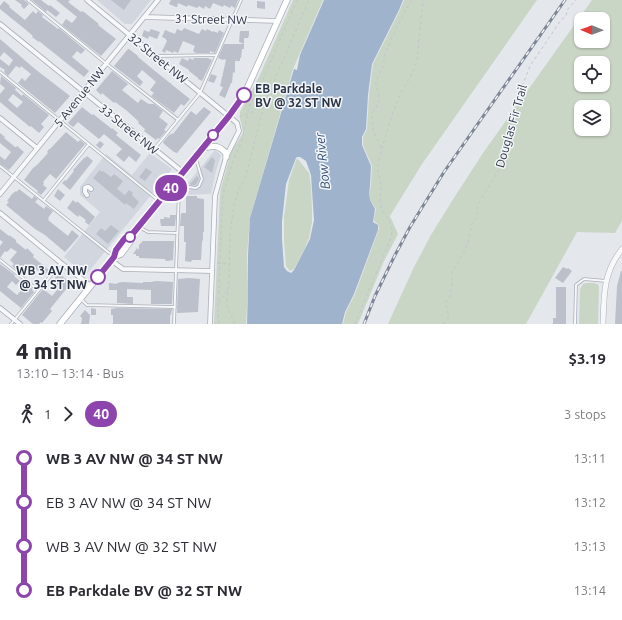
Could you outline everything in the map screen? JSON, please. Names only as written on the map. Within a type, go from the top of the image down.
[{"type":"main road","points":[[60,324],[113,258],[121,254],[130,242],[130,237],[184,173],[195,157],[229,116],[246,91],[287,0]]},
{"type":"main road","points":[[203,148],[215,146],[219,147],[226,153],[226,157]]},
{"type":"street","name":"32 Street NW","points":[[86,0],[229,116]]},
{"type":"street","name":"5 Avenue NW","points":[[0,194],[158,0]]},
{"type":"street","name":"31 Street NW","points":[[144,17],[278,20]]},
{"type":"street","name":"33 Street NW","points":[[0,24],[184,173]]},
{"type":"street","points":[[210,324],[215,196],[226,157],[239,131],[237,123],[229,116]]},
{"type":"street","points":[[0,118],[36,148]]},
{"type":"street","points":[[87,195],[85,188],[89,187],[91,189]]},
{"type":"street","points":[[0,213],[91,286]]},
{"type":"street","points":[[602,324],[606,280],[611,266],[622,249]]},
{"type":"street","points":[[113,258],[123,269],[212,271]]},
{"type":"street","points":[[0,308],[20,324]]},
{"type":"lane","points":[[28,0],[177,119]]},
{"type":"lane","points":[[154,149],[177,119],[200,93],[241,0]]},
{"type":"lane","points":[[155,56],[217,56]]},
{"type":"lane","points":[[0,72],[160,201]]},
{"type":"lane","points":[[44,200],[89,144]]},
{"type":"lane","points":[[160,201],[156,183],[160,178],[196,188],[199,186],[202,179],[195,157]]},
{"type":"lane","points":[[0,166],[44,200],[113,258]]},
{"type":"lane","points":[[174,324],[179,190],[175,183]]},
{"type":"lane","points":[[138,227],[148,232],[177,233]]},
{"type":"lane","points":[[0,260],[38,290]]},
{"type":"lane","points":[[11,324],[61,263]]},
{"type":"lane","points":[[575,324],[576,285],[584,279],[606,280]]},
{"type":"lane","points":[[80,299],[87,305],[175,307]]},
{"type":"path","points":[[220,324],[218,304],[223,194],[233,161],[242,141],[249,107],[297,0]]},
{"type":"path","points":[[234,324],[234,320],[227,307],[230,264],[230,233],[234,205],[238,191],[245,179],[265,102],[309,0]]},
{"type":"path","points":[[382,148],[378,143],[373,130],[372,116],[380,96],[376,81],[382,69],[384,56],[411,0]]},
{"type":"path","points":[[355,324],[392,234],[392,228],[389,220],[383,211],[380,202],[381,185],[378,164],[401,92],[412,74],[417,60],[423,0]]},
{"type":"path","name":"Douglas Fir Trail","points":[[443,324],[449,316],[445,303],[450,296],[452,272],[468,243],[472,224],[477,217],[477,206],[501,166],[516,102],[530,66],[557,26],[566,16],[567,10],[576,0]]},
{"type":"path","points":[[239,117],[256,110],[265,102]]},
{"type":"path","points":[[217,263],[230,264]]},
{"type":"path","points":[[218,304],[228,290]]},
{"type":"shaded area","points":[[97,0],[151,0],[132,24],[125,24]]},
{"type":"shaded area","points":[[215,150],[221,155],[211,194],[178,195]]},
{"type":"shaded area","points":[[150,153],[172,169],[86,275],[64,257],[100,212],[80,195],[80,187],[106,154],[132,175]]},
{"type":"green space","points":[[293,0],[323,0],[293,69],[250,218],[247,255],[248,287],[246,324],[214,324],[221,188],[231,152],[243,133],[240,112],[259,77]]},
{"type":"green space","points":[[404,0],[537,0],[422,164],[390,216],[398,234],[384,261],[358,324],[343,324],[346,312],[355,294],[379,229],[378,224],[374,221],[376,209],[370,200],[369,193],[371,186],[372,166],[363,145],[363,137],[367,129],[373,64]]},
{"type":"green space","points":[[592,0],[622,0],[622,221],[615,233],[577,232],[526,324],[388,324],[414,267],[431,235],[483,153],[574,25],[574,48],[610,48],[610,12],[583,12]]},
{"type":"green space","points":[[297,158],[309,173],[312,222],[309,238],[304,250],[294,269],[290,271],[286,266],[284,217],[289,180]]},
{"type":"green space","points":[[595,283],[599,286],[598,324],[579,324],[580,289],[583,284]]},
{"type":"water","name":"Bow River","points":[[324,0],[403,0],[372,64],[366,129],[362,137],[362,145],[371,166],[369,193],[370,200],[375,209],[373,222],[378,225],[378,230],[354,294],[345,312],[342,324],[247,324],[250,218],[294,69],[297,70],[300,55]],"holes":[[[300,157],[306,161],[311,175],[314,220],[310,239],[291,273],[284,267],[282,221],[286,184],[296,158]]]},
{"type":"building","points":[[15,0],[24,0],[29,4],[24,9],[21,6],[22,5]]},
{"type":"building","points":[[32,0],[41,0],[60,13],[56,17],[47,10],[46,12]]},
{"type":"building","points":[[56,0],[70,0],[68,2],[81,12],[84,12],[116,39],[101,56],[62,25],[66,19],[72,23],[77,17]]},
{"type":"building","points":[[111,0],[131,0],[124,10]]},
{"type":"building","points":[[171,0],[238,0],[235,8],[231,6],[230,8],[224,5],[223,7],[213,3],[210,9],[205,6],[204,9],[199,6],[197,8],[188,5],[187,7],[178,3],[176,7],[169,4]]},
{"type":"building","points":[[4,1],[25,20],[33,11],[36,14],[38,11],[43,15],[42,17],[58,29],[59,28],[85,50],[81,54],[77,51],[72,57],[89,71],[84,77],[32,37],[33,36],[0,9],[0,6]]},
{"type":"building","points":[[257,1],[265,2],[265,9],[257,8]]},
{"type":"building","points":[[184,28],[199,34],[202,29],[206,31],[207,29],[218,33],[219,30],[224,33],[215,53],[210,51],[210,53],[196,53],[193,51],[195,46],[183,41],[178,53],[174,51],[173,53],[166,50],[165,53],[162,51],[167,41],[162,37],[165,30],[175,34],[177,29],[182,31]]},
{"type":"building","points":[[151,29],[160,32],[157,39],[149,36],[148,39],[142,36],[144,30],[149,32]]},
{"type":"building","points":[[240,31],[249,31],[248,38],[244,38],[244,44],[239,42]]},
{"type":"building","points":[[0,39],[70,96],[55,113],[18,83],[22,78],[25,81],[31,74],[21,66],[20,68],[16,66],[8,76],[4,72],[5,70],[0,67],[0,59],[9,66],[13,60],[4,52],[0,57]]},
{"type":"building","points":[[224,44],[244,44],[240,61],[235,61],[235,73],[233,72],[232,83],[225,98],[219,95],[223,87],[220,86],[226,60],[218,58]]},
{"type":"building","points":[[128,49],[190,99],[184,106],[181,104],[174,113],[151,96],[154,93],[150,90],[156,82],[142,70],[137,76],[143,82],[140,86],[114,66]]},
{"type":"building","points":[[182,58],[188,61],[189,58],[193,60],[194,58],[208,58],[212,60],[202,81],[179,64]]},
{"type":"building","points":[[112,71],[128,84],[122,90],[138,103],[141,99],[149,104],[154,104],[163,111],[159,117],[168,124],[164,130],[166,131],[159,139],[158,138],[156,140],[144,131],[145,129],[138,123],[139,122],[126,110],[115,102],[114,103],[102,93],[101,95],[96,90]]},
{"type":"building","points":[[211,74],[217,76],[214,83],[208,81]]},
{"type":"building","points":[[1,76],[16,88],[15,90],[22,96],[23,94],[49,115],[41,124],[44,127],[39,133],[0,102],[0,94],[5,88],[0,84]],"holes":[[[13,94],[23,102],[17,108],[8,100]]]},
{"type":"building","points":[[82,107],[112,128],[118,133],[116,135],[141,155],[136,162],[129,156],[124,162],[116,155],[122,149],[104,134],[99,139],[78,122],[73,127],[68,123]]},
{"type":"building","points":[[204,107],[211,112],[177,153],[164,144],[163,142],[170,134],[173,134],[191,111],[196,115]]},
{"type":"building","points":[[66,132],[78,142],[80,140],[85,144],[56,179],[50,174],[43,182],[43,185],[47,188],[41,195],[24,180],[33,168],[48,153],[47,152],[49,149]]},
{"type":"building","points":[[0,133],[15,147],[17,146],[24,152],[9,170],[0,164],[0,156],[5,160],[11,152],[0,143]]},
{"type":"building","points":[[100,141],[104,144],[100,149],[96,145]]},
{"type":"building","points":[[87,156],[93,161],[70,190],[62,183],[65,180],[66,181],[74,171],[73,170]]},
{"type":"building","points":[[212,157],[215,160],[212,173],[204,167]]},
{"type":"building","points":[[146,168],[152,172],[145,181],[139,177]]},
{"type":"building","points":[[100,170],[111,177],[114,174],[123,181],[117,189],[125,195],[129,190],[133,193],[132,195],[139,202],[134,209],[126,203],[125,205],[93,178]]},
{"type":"building","points":[[197,176],[199,179],[197,183],[195,185],[191,185],[190,184]]},
{"type":"building","points":[[19,189],[32,199],[34,196],[38,199],[35,202],[44,209],[46,206],[53,211],[48,220],[68,236],[72,230],[79,236],[65,252],[6,205],[12,194],[16,191],[17,192]]},
{"type":"building","points":[[58,189],[65,195],[60,201],[54,196]]},
{"type":"building","points":[[186,196],[197,196],[197,198],[204,199],[204,232],[201,260],[192,260],[191,262],[185,261],[186,242],[184,242],[184,226],[180,226],[181,214],[186,213]]},
{"type":"building","points":[[73,200],[76,203],[77,201],[95,217],[89,225],[85,222],[86,220],[79,215],[78,217],[67,208]]},
{"type":"building","points":[[170,215],[176,215],[175,226],[161,226],[160,219],[164,219],[164,217],[170,218]]},
{"type":"building","points":[[111,225],[119,231],[108,244],[96,234],[101,228],[105,231]]},
{"type":"building","points":[[0,229],[16,240],[16,242],[26,250],[27,248],[34,255],[33,257],[49,270],[44,276],[32,265],[28,270],[23,266],[18,271],[12,266],[14,264],[10,260],[17,252],[11,248],[7,252],[5,251],[0,258],[0,246],[3,242],[0,240]]},
{"type":"building","points":[[143,241],[174,241],[173,260],[167,261],[165,259],[139,258],[136,254],[133,254],[137,248],[139,250],[139,245]]},
{"type":"building","points":[[0,264],[15,275],[14,276],[20,281],[16,285],[12,281],[7,287],[17,295],[26,285],[33,289],[32,290],[34,292],[21,308],[0,291]]},
{"type":"building","points":[[563,267],[572,271],[563,283],[555,278]]},
{"type":"building","points":[[621,271],[622,324],[615,324],[617,286]]},
{"type":"building","points":[[57,272],[71,283],[50,309],[52,311],[42,323],[33,324],[22,315],[43,289],[52,296],[58,289],[51,284],[56,278],[54,276]]},
{"type":"building","points":[[178,279],[200,279],[198,312],[177,313]]},
{"type":"building","points":[[156,281],[173,282],[172,304],[151,304],[151,290],[127,289],[127,297],[133,297],[133,304],[117,303],[117,290],[109,290],[109,283],[143,283]]},
{"type":"building","points":[[556,287],[566,287],[566,324],[553,324],[553,318],[556,318]]},
{"type":"building","points":[[91,308],[96,309],[96,315],[91,315]]},
{"type":"building","points":[[111,309],[172,309],[170,324],[113,324]]},
{"type":"building","points":[[85,310],[90,315],[89,324],[81,324],[82,318],[80,316]]},
{"type":"railway","points":[[364,324],[375,296],[394,257],[410,227],[444,172],[565,0]]},
{"type":"bus line","name":"40","points":[[98,277],[114,257],[116,250],[125,238],[130,237],[229,116],[244,95]]},
{"type":"place","name":"EB Parkdale BV @ 32 ST NW","points":[[244,95]]},
{"type":"place","name":"WB 3 AV NW @ 34 ST NW","points":[[98,277]]}]
